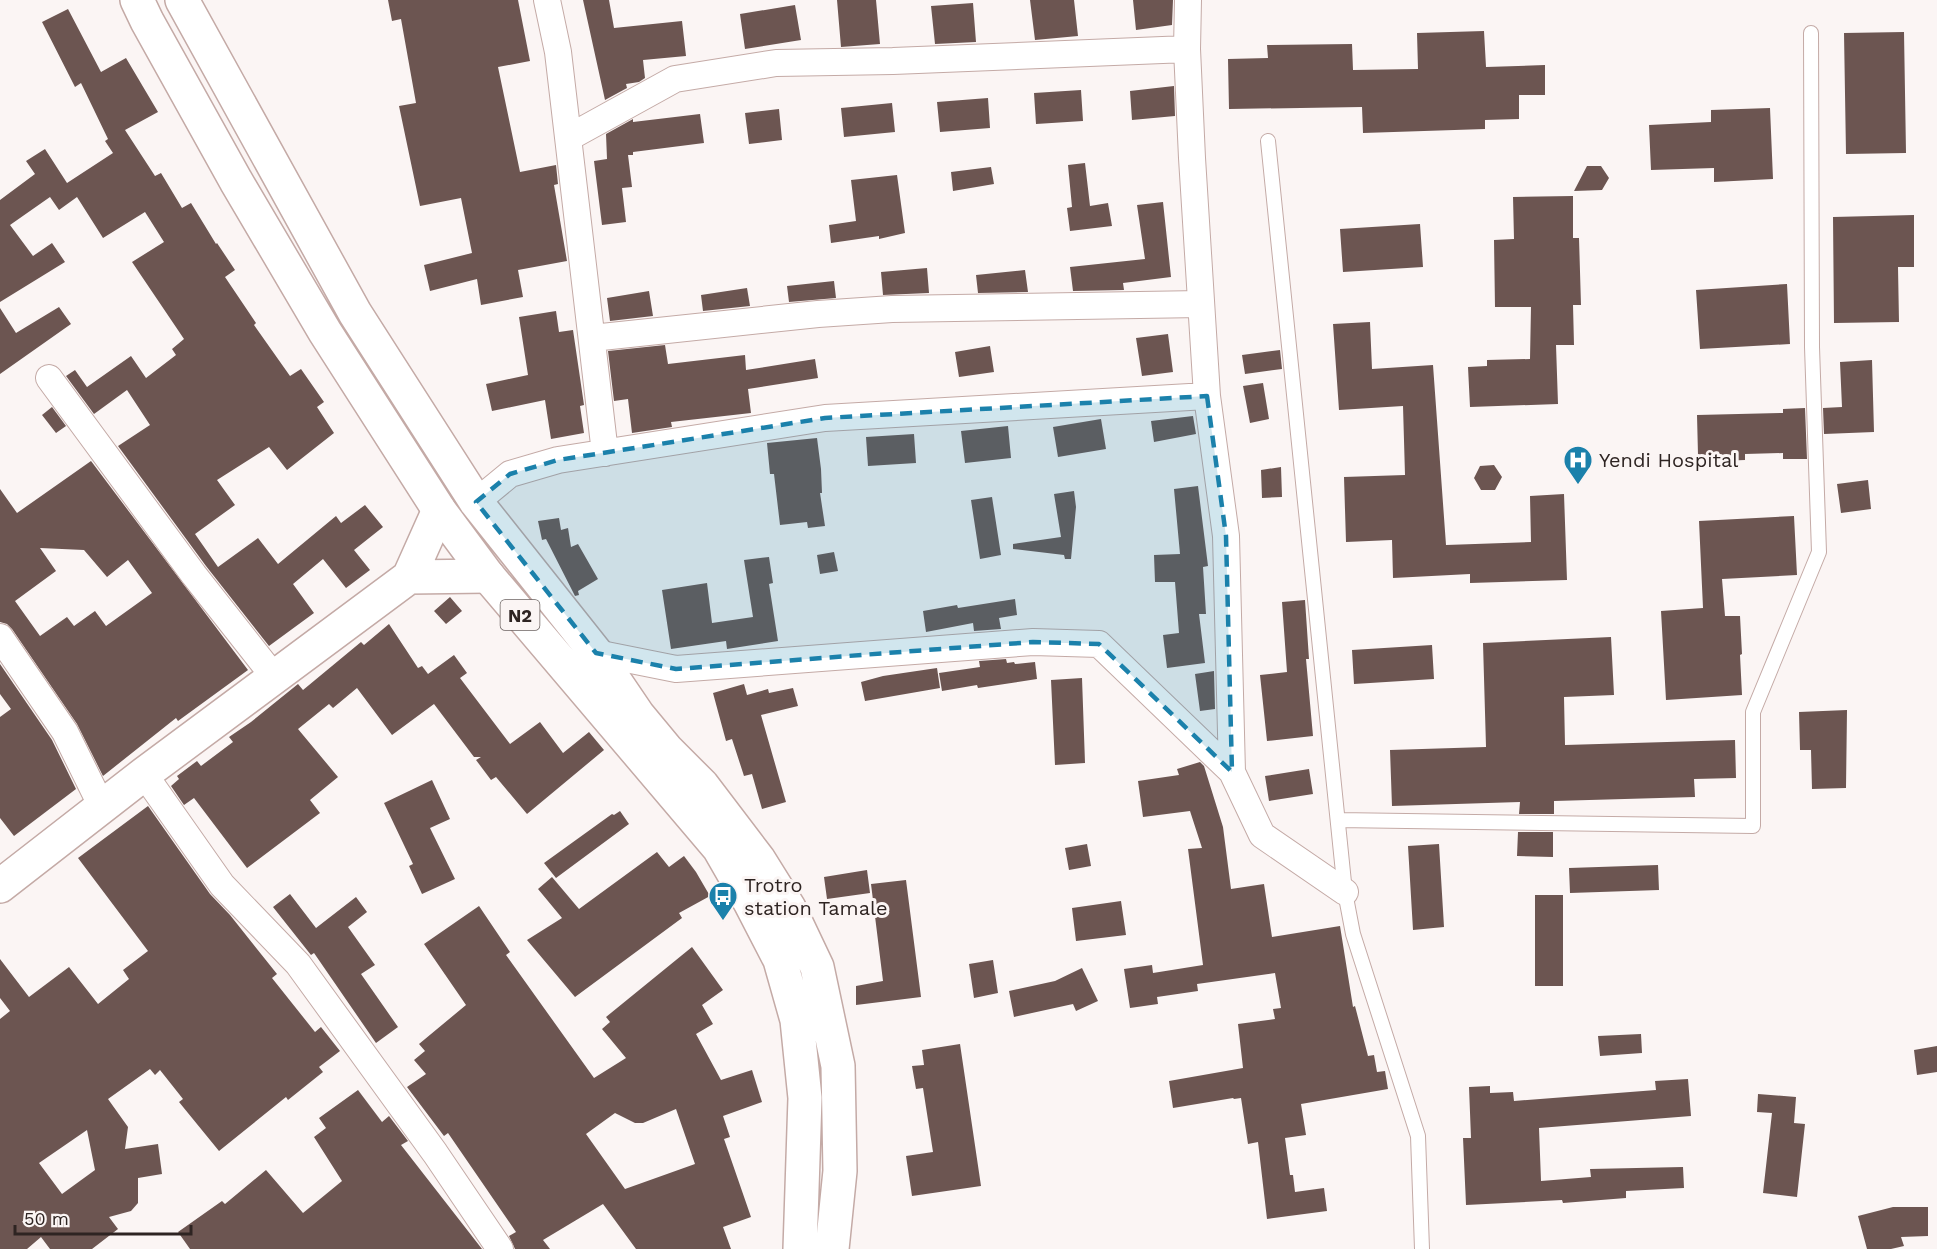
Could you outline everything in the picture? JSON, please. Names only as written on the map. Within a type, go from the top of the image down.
[{"type":"main road","name":"N2","points":[[137,0],[248,201],[325,332],[443,516],[488,576],[719,848],[750,902],[780,960],[797,1020],[805,1098],[800,1249]]},
{"type":"main road","name":"N2","points":[[182,0],[355,314],[476,502],[596,653],[638,715],[667,750],[702,785],[759,860],[789,908],[817,967],[838,1066],[840,1171],[832,1249]]},
{"type":"main road","points":[[0,886],[144,774],[409,577],[443,516],[476,502]]},
{"type":"main road","points":[[409,577],[488,576]]},
{"type":"street","points":[[548,0],[558,52],[605,453]]},
{"type":"street","points":[[1188,0],[1187,49],[1207,396],[1226,536],[1232,772]]},
{"type":"street","points":[[568,138],[675,79],[777,63],[893,61],[1187,49]]},
{"type":"street","points":[[592,338],[818,314],[892,309],[1201,304]]},
{"type":"street","points":[[49,378],[194,575],[275,678]]},
{"type":"street","points":[[476,502],[510,474],[558,460],[825,418],[1207,396]]},
{"type":"street","points":[[0,637],[65,732],[102,807]]},
{"type":"street","points":[[596,653],[676,669],[1033,642],[1099,644],[1232,772],[1262,834],[1346,892]]},
{"type":"street","points":[[144,774],[222,885],[304,973],[428,1143],[500,1249]]},
{"type":"lane","points":[[1338,820],[1753,826],[1754,712],[1819,552],[1812,347],[1811,33]]},
{"type":"lane","points":[[1268,141],[1346,892],[1353,934],[1418,1136],[1422,1249]]},
{"type":"highlighted area","points":[[1207,396],[1226,536],[1232,772],[1099,644],[1033,642],[676,669],[596,653],[476,502],[510,474],[558,460],[825,418]]},
{"type":"building","points":[[388,0],[518,0],[530,61],[498,67],[520,172],[556,165],[558,184],[554,185],[567,261],[518,270],[523,297],[481,305],[477,279],[430,291],[424,265],[472,253],[461,198],[420,206],[399,106],[416,103],[401,19],[392,21]]},
{"type":"building","points":[[583,0],[609,0],[614,28],[682,21],[686,56],[643,60],[645,78],[639,82],[626,84],[627,88],[605,100]]},
{"type":"building","points":[[837,0],[876,0],[880,44],[841,47]]},
{"type":"building","points":[[1030,0],[1074,0],[1078,36],[1035,40]]},
{"type":"building","points":[[1133,0],[1173,0],[1172,25],[1136,30]]},
{"type":"building","points":[[973,3],[976,42],[935,44],[931,6]]},
{"type":"building","points":[[795,5],[801,40],[745,49],[740,14]]},
{"type":"building","points":[[68,9],[101,72],[126,58],[158,112],[125,130],[155,176],[161,173],[182,208],[191,203],[235,270],[225,277],[256,323],[254,325],[290,376],[301,369],[324,402],[317,407],[334,433],[287,470],[269,447],[217,480],[235,505],[195,534],[218,567],[258,538],[278,564],[336,516],[341,523],[365,505],[383,527],[354,550],[370,570],[346,588],[323,559],[293,584],[314,613],[269,646],[206,566],[118,446],[150,425],[127,390],[94,414],[66,376],[75,370],[87,387],[131,356],[146,378],[176,355],[172,349],[184,339],[132,262],[164,242],[145,212],[103,238],[77,197],[59,210],[50,197],[10,225],[33,256],[52,243],[65,262],[0,302],[0,200],[35,174],[26,161],[45,149],[67,183],[113,153],[105,141],[108,139],[81,83],[75,87],[42,22]]},
{"type":"building","points":[[1484,31],[1486,67],[1545,65],[1545,95],[1519,95],[1519,119],[1485,120],[1485,129],[1363,133],[1362,107],[1229,109],[1228,59],[1268,58],[1267,45],[1352,44],[1353,70],[1418,69],[1417,33]]},
{"type":"building","points":[[1904,32],[1906,153],[1846,154],[1844,33]]},
{"type":"building","points":[[1174,86],[1175,116],[1132,120],[1130,91]]},
{"type":"building","points":[[1081,90],[1083,121],[1036,124],[1034,93]]},
{"type":"building","points":[[988,98],[990,128],[940,132],[937,102]]},
{"type":"building","points":[[892,103],[895,132],[844,137],[841,108]]},
{"type":"building","points":[[1770,108],[1773,179],[1714,182],[1714,168],[1651,170],[1649,125],[1711,122],[1711,110]]},
{"type":"building","points":[[779,109],[782,140],[749,144],[745,113]]},
{"type":"building","points":[[700,114],[704,143],[633,152],[633,155],[628,155],[632,187],[622,188],[626,222],[602,225],[594,161],[607,159],[606,134],[633,119],[633,122]]},
{"type":"building","points":[[1085,163],[1090,206],[1108,203],[1112,226],[1070,231],[1067,208],[1072,207],[1068,165]]},
{"type":"building","points":[[1587,166],[1601,166],[1609,178],[1602,190],[1574,191]]},
{"type":"building","points":[[991,167],[994,184],[953,191],[951,172]]},
{"type":"building","points":[[897,175],[905,233],[879,239],[879,236],[831,243],[829,225],[856,221],[851,180]]},
{"type":"building","points":[[1573,196],[1573,238],[1579,238],[1581,305],[1573,305],[1574,345],[1556,345],[1558,404],[1470,407],[1468,367],[1487,366],[1487,360],[1530,359],[1531,307],[1495,307],[1494,240],[1514,239],[1513,197]]},
{"type":"building","points":[[1163,202],[1171,277],[1123,283],[1124,290],[1073,291],[1070,267],[1145,259],[1137,205]]},
{"type":"building","points":[[1914,215],[1914,267],[1898,267],[1899,322],[1834,323],[1833,217]]},
{"type":"building","points":[[1420,224],[1423,267],[1343,272],[1340,229]]},
{"type":"building","points":[[927,268],[929,293],[883,295],[881,272]]},
{"type":"building","points":[[1025,270],[1028,292],[978,293],[976,275]]},
{"type":"building","points":[[834,281],[836,298],[789,302],[787,286]]},
{"type":"building","points":[[1787,284],[1790,344],[1700,349],[1696,290]]},
{"type":"building","points":[[747,288],[750,306],[703,311],[701,295]]},
{"type":"building","points":[[649,291],[653,316],[610,321],[607,298]]},
{"type":"building","points":[[59,307],[71,324],[0,374],[0,308],[16,333]]},
{"type":"building","points":[[556,311],[559,332],[573,330],[584,405],[580,406],[584,433],[551,439],[545,400],[492,411],[486,384],[528,375],[519,317]]},
{"type":"building","points":[[1370,322],[1372,369],[1433,365],[1446,545],[1531,542],[1530,496],[1564,494],[1567,580],[1470,583],[1470,574],[1393,578],[1392,540],[1346,542],[1344,477],[1405,475],[1403,406],[1339,410],[1333,324]]},
{"type":"building","points":[[1168,334],[1173,372],[1142,376],[1136,338]]},
{"type":"building","points":[[665,345],[668,364],[745,355],[746,370],[815,359],[818,378],[748,389],[751,413],[671,422],[672,427],[632,433],[628,399],[614,401],[608,351]]},
{"type":"building","points":[[990,346],[994,372],[959,377],[955,352]]},
{"type":"building","points":[[1280,350],[1282,369],[1245,374],[1242,355]]},
{"type":"building","points":[[1872,360],[1874,432],[1824,434],[1823,408],[1842,407],[1840,362]]},
{"type":"building","points":[[1263,383],[1269,419],[1250,423],[1243,386]]},
{"type":"building","points":[[52,407],[66,426],[56,433],[42,415]]},
{"type":"building","points":[[1805,408],[1807,459],[1783,459],[1783,453],[1745,454],[1745,460],[1719,461],[1719,455],[1698,455],[1697,415],[1783,413],[1783,409]]},
{"type":"building","points":[[1193,416],[1196,434],[1154,442],[1151,421]]},
{"type":"building","points":[[1101,419],[1106,449],[1058,457],[1053,427]]},
{"type":"building","points":[[1008,426],[1011,458],[965,463],[961,431]]},
{"type":"building","points":[[914,434],[916,463],[868,466],[866,437]]},
{"type":"building","points":[[817,438],[821,469],[822,493],[820,493],[825,526],[808,528],[807,522],[780,525],[774,474],[770,474],[767,443]]},
{"type":"building","points":[[91,461],[248,670],[178,721],[176,718],[103,776],[77,724],[12,629],[0,622],[0,489],[17,513]],"holes":[[[40,548],[84,550],[107,577],[128,560],[152,593],[106,626],[95,611],[74,626],[67,617],[40,636],[15,601],[56,571]]]},
{"type":"building","points":[[1494,465],[1502,477],[1495,490],[1481,490],[1474,478],[1480,466]]},
{"type":"building","points":[[1281,467],[1282,497],[1262,498],[1261,470]]},
{"type":"building","points":[[1868,480],[1871,509],[1841,513],[1837,484]]},
{"type":"building","points":[[1198,486],[1208,566],[1203,567],[1206,614],[1199,614],[1205,663],[1167,668],[1163,635],[1179,633],[1175,582],[1155,582],[1154,555],[1180,554],[1174,489]]},
{"type":"building","points":[[1074,491],[1076,507],[1071,559],[1065,559],[1064,555],[1013,549],[1013,544],[1061,537],[1054,494]]},
{"type":"building","points":[[992,497],[1001,555],[980,559],[971,500]]},
{"type":"building","points":[[1794,516],[1797,575],[1722,579],[1725,616],[1740,616],[1742,695],[1666,700],[1661,611],[1703,608],[1699,521]]},
{"type":"building","points":[[559,518],[561,530],[568,528],[571,547],[578,544],[598,579],[578,591],[579,595],[575,596],[546,539],[542,540],[538,521]]},
{"type":"building","points":[[834,552],[838,571],[820,574],[817,555]]},
{"type":"building","points":[[769,557],[773,583],[769,584],[778,641],[727,649],[726,641],[671,649],[662,590],[707,583],[712,623],[753,617],[744,560]]},
{"type":"building","points":[[450,597],[462,611],[446,624],[434,611]]},
{"type":"building","points":[[1015,599],[1017,615],[999,618],[1001,629],[974,631],[973,623],[926,632],[923,611]]},
{"type":"building","points":[[1305,600],[1309,659],[1306,659],[1313,736],[1267,741],[1260,675],[1287,672],[1282,602]]},
{"type":"building","points":[[389,624],[418,668],[422,666],[428,674],[454,655],[467,673],[460,678],[510,744],[540,722],[563,753],[589,732],[604,750],[527,814],[496,777],[491,780],[476,760],[481,757],[474,757],[434,704],[392,735],[357,688],[333,708],[329,704],[298,729],[338,777],[310,800],[320,813],[247,868],[194,798],[184,805],[171,786],[179,779],[177,776],[197,761],[201,766],[233,742],[229,737],[298,684],[303,690],[361,642],[364,645]]},
{"type":"building","points":[[1611,637],[1614,695],[1564,697],[1565,745],[1735,740],[1736,778],[1694,779],[1695,797],[1554,801],[1554,814],[1519,814],[1520,802],[1392,806],[1390,750],[1486,747],[1483,643]]},
{"type":"building","points":[[1432,645],[1434,679],[1354,684],[1352,650]]},
{"type":"building","points":[[1006,659],[1007,663],[1014,662],[1015,664],[1035,662],[1037,679],[942,691],[939,673],[980,667],[979,661]]},
{"type":"building","points":[[0,664],[52,740],[76,789],[14,836],[0,818],[0,717],[11,709],[0,694]]},
{"type":"building","points":[[937,668],[940,688],[865,701],[861,682],[883,676]]},
{"type":"building","points":[[1214,671],[1215,709],[1200,711],[1195,674]]},
{"type":"building","points":[[1082,678],[1085,763],[1055,765],[1051,680]]},
{"type":"building","points":[[744,684],[747,695],[768,689],[769,693],[793,688],[798,706],[761,715],[786,802],[762,809],[752,774],[744,776],[732,739],[726,741],[713,693]]},
{"type":"building","points":[[1847,710],[1846,788],[1812,789],[1811,750],[1800,750],[1799,712]]},
{"type":"building","points":[[1200,762],[1204,766],[1223,827],[1231,889],[1264,884],[1272,937],[1340,926],[1353,1007],[1355,1006],[1368,1056],[1374,1055],[1377,1072],[1385,1071],[1388,1089],[1301,1104],[1306,1135],[1285,1138],[1290,1175],[1293,1175],[1295,1192],[1324,1188],[1327,1211],[1267,1219],[1258,1142],[1248,1144],[1241,1098],[1173,1108],[1169,1081],[1243,1068],[1238,1024],[1275,1019],[1273,1009],[1281,1008],[1275,973],[1197,984],[1198,991],[1157,997],[1158,1004],[1130,1008],[1124,969],[1152,965],[1153,973],[1203,965],[1188,849],[1202,848],[1190,811],[1143,817],[1138,781],[1179,775],[1177,769]]},
{"type":"building","points":[[1309,769],[1313,794],[1269,801],[1265,776]]},
{"type":"building","points":[[432,780],[450,819],[430,828],[455,879],[422,894],[409,866],[413,864],[384,803]]},
{"type":"building","points":[[148,806],[210,894],[230,915],[277,974],[272,978],[315,1032],[321,1027],[340,1051],[319,1067],[323,1072],[288,1100],[286,1097],[219,1151],[179,1102],[183,1099],[160,1070],[155,1075],[150,1069],[108,1099],[128,1127],[125,1149],[158,1144],[162,1174],[138,1178],[138,1203],[131,1211],[109,1217],[118,1229],[92,1249],[50,1249],[41,1237],[27,1249],[0,1249],[0,1019],[10,1011],[0,998],[0,959],[29,997],[69,967],[98,1004],[129,979],[123,970],[148,951],[78,858]],"holes":[[[87,1130],[95,1170],[62,1194],[39,1163]]]},
{"type":"building","points":[[620,811],[629,824],[556,878],[544,863],[612,814]]},
{"type":"building","points":[[1518,832],[1553,832],[1553,857],[1517,856]]},
{"type":"building","points":[[1087,844],[1091,866],[1069,870],[1065,848]]},
{"type":"building","points":[[1439,844],[1444,927],[1413,930],[1408,846]]},
{"type":"building","points":[[657,852],[669,867],[684,856],[710,896],[679,913],[682,918],[575,997],[527,940],[562,918],[538,889],[552,877],[579,909]]},
{"type":"building","points":[[1658,865],[1659,890],[1570,893],[1569,868]]},
{"type":"building","points":[[867,870],[870,893],[827,899],[824,877]]},
{"type":"building","points":[[906,880],[921,997],[856,1005],[856,986],[883,981],[871,884]]},
{"type":"building","points":[[290,894],[316,928],[356,897],[367,912],[348,927],[375,965],[361,974],[398,1027],[376,1043],[314,953],[311,955],[273,907]]},
{"type":"building","points":[[1535,895],[1563,895],[1563,986],[1535,986]]},
{"type":"building","points":[[1121,901],[1126,935],[1076,941],[1072,908]]},
{"type":"building","points":[[479,906],[510,952],[506,955],[594,1078],[626,1058],[602,1029],[610,1022],[606,1017],[692,947],[723,990],[702,1005],[713,1024],[696,1034],[721,1080],[752,1070],[762,1102],[723,1116],[730,1137],[724,1139],[751,1217],[723,1227],[731,1249],[636,1249],[603,1204],[543,1240],[550,1249],[515,1249],[509,1236],[516,1232],[448,1133],[444,1136],[407,1087],[426,1074],[414,1060],[425,1051],[419,1044],[466,1005],[424,944]],"holes":[[[676,1109],[695,1164],[625,1189],[586,1134],[615,1113],[635,1123],[643,1123]]]},
{"type":"building","points":[[993,960],[998,993],[974,998],[969,964]]},
{"type":"building","points":[[1082,968],[1098,1001],[1076,1011],[1073,1004],[1014,1017],[1009,991],[1055,981]]},
{"type":"building","points":[[1641,1034],[1642,1053],[1600,1056],[1598,1036]]},
{"type":"building","points":[[960,1044],[981,1186],[912,1196],[906,1156],[933,1152],[923,1088],[916,1089],[912,1066],[924,1065],[922,1050]]},
{"type":"building","points":[[1937,1046],[1937,1072],[1917,1075],[1914,1050]]},
{"type":"building","points":[[1688,1079],[1691,1116],[1539,1128],[1541,1181],[1591,1177],[1590,1169],[1683,1167],[1684,1188],[1626,1191],[1626,1198],[1563,1203],[1562,1200],[1466,1205],[1463,1138],[1471,1138],[1469,1087],[1490,1086],[1490,1093],[1513,1092],[1514,1101],[1656,1090],[1655,1081]]},
{"type":"building","points":[[358,1090],[382,1122],[389,1116],[408,1141],[401,1145],[482,1249],[190,1249],[178,1232],[222,1201],[225,1204],[266,1170],[303,1213],[342,1181],[314,1137],[326,1128],[319,1118]]},
{"type":"building","points":[[1758,1094],[1796,1097],[1794,1123],[1805,1124],[1797,1197],[1763,1193],[1772,1113],[1757,1112]]},
{"type":"building","points":[[1893,1207],[1928,1207],[1928,1236],[1901,1237],[1904,1246],[1891,1249],[1867,1249],[1858,1216]]},
{"type":"place","name":"Yendi Hospital","points":[[1578,486]]},
{"type":"place","name":"Trotro station Tamale","points":[[723,922]]}]
